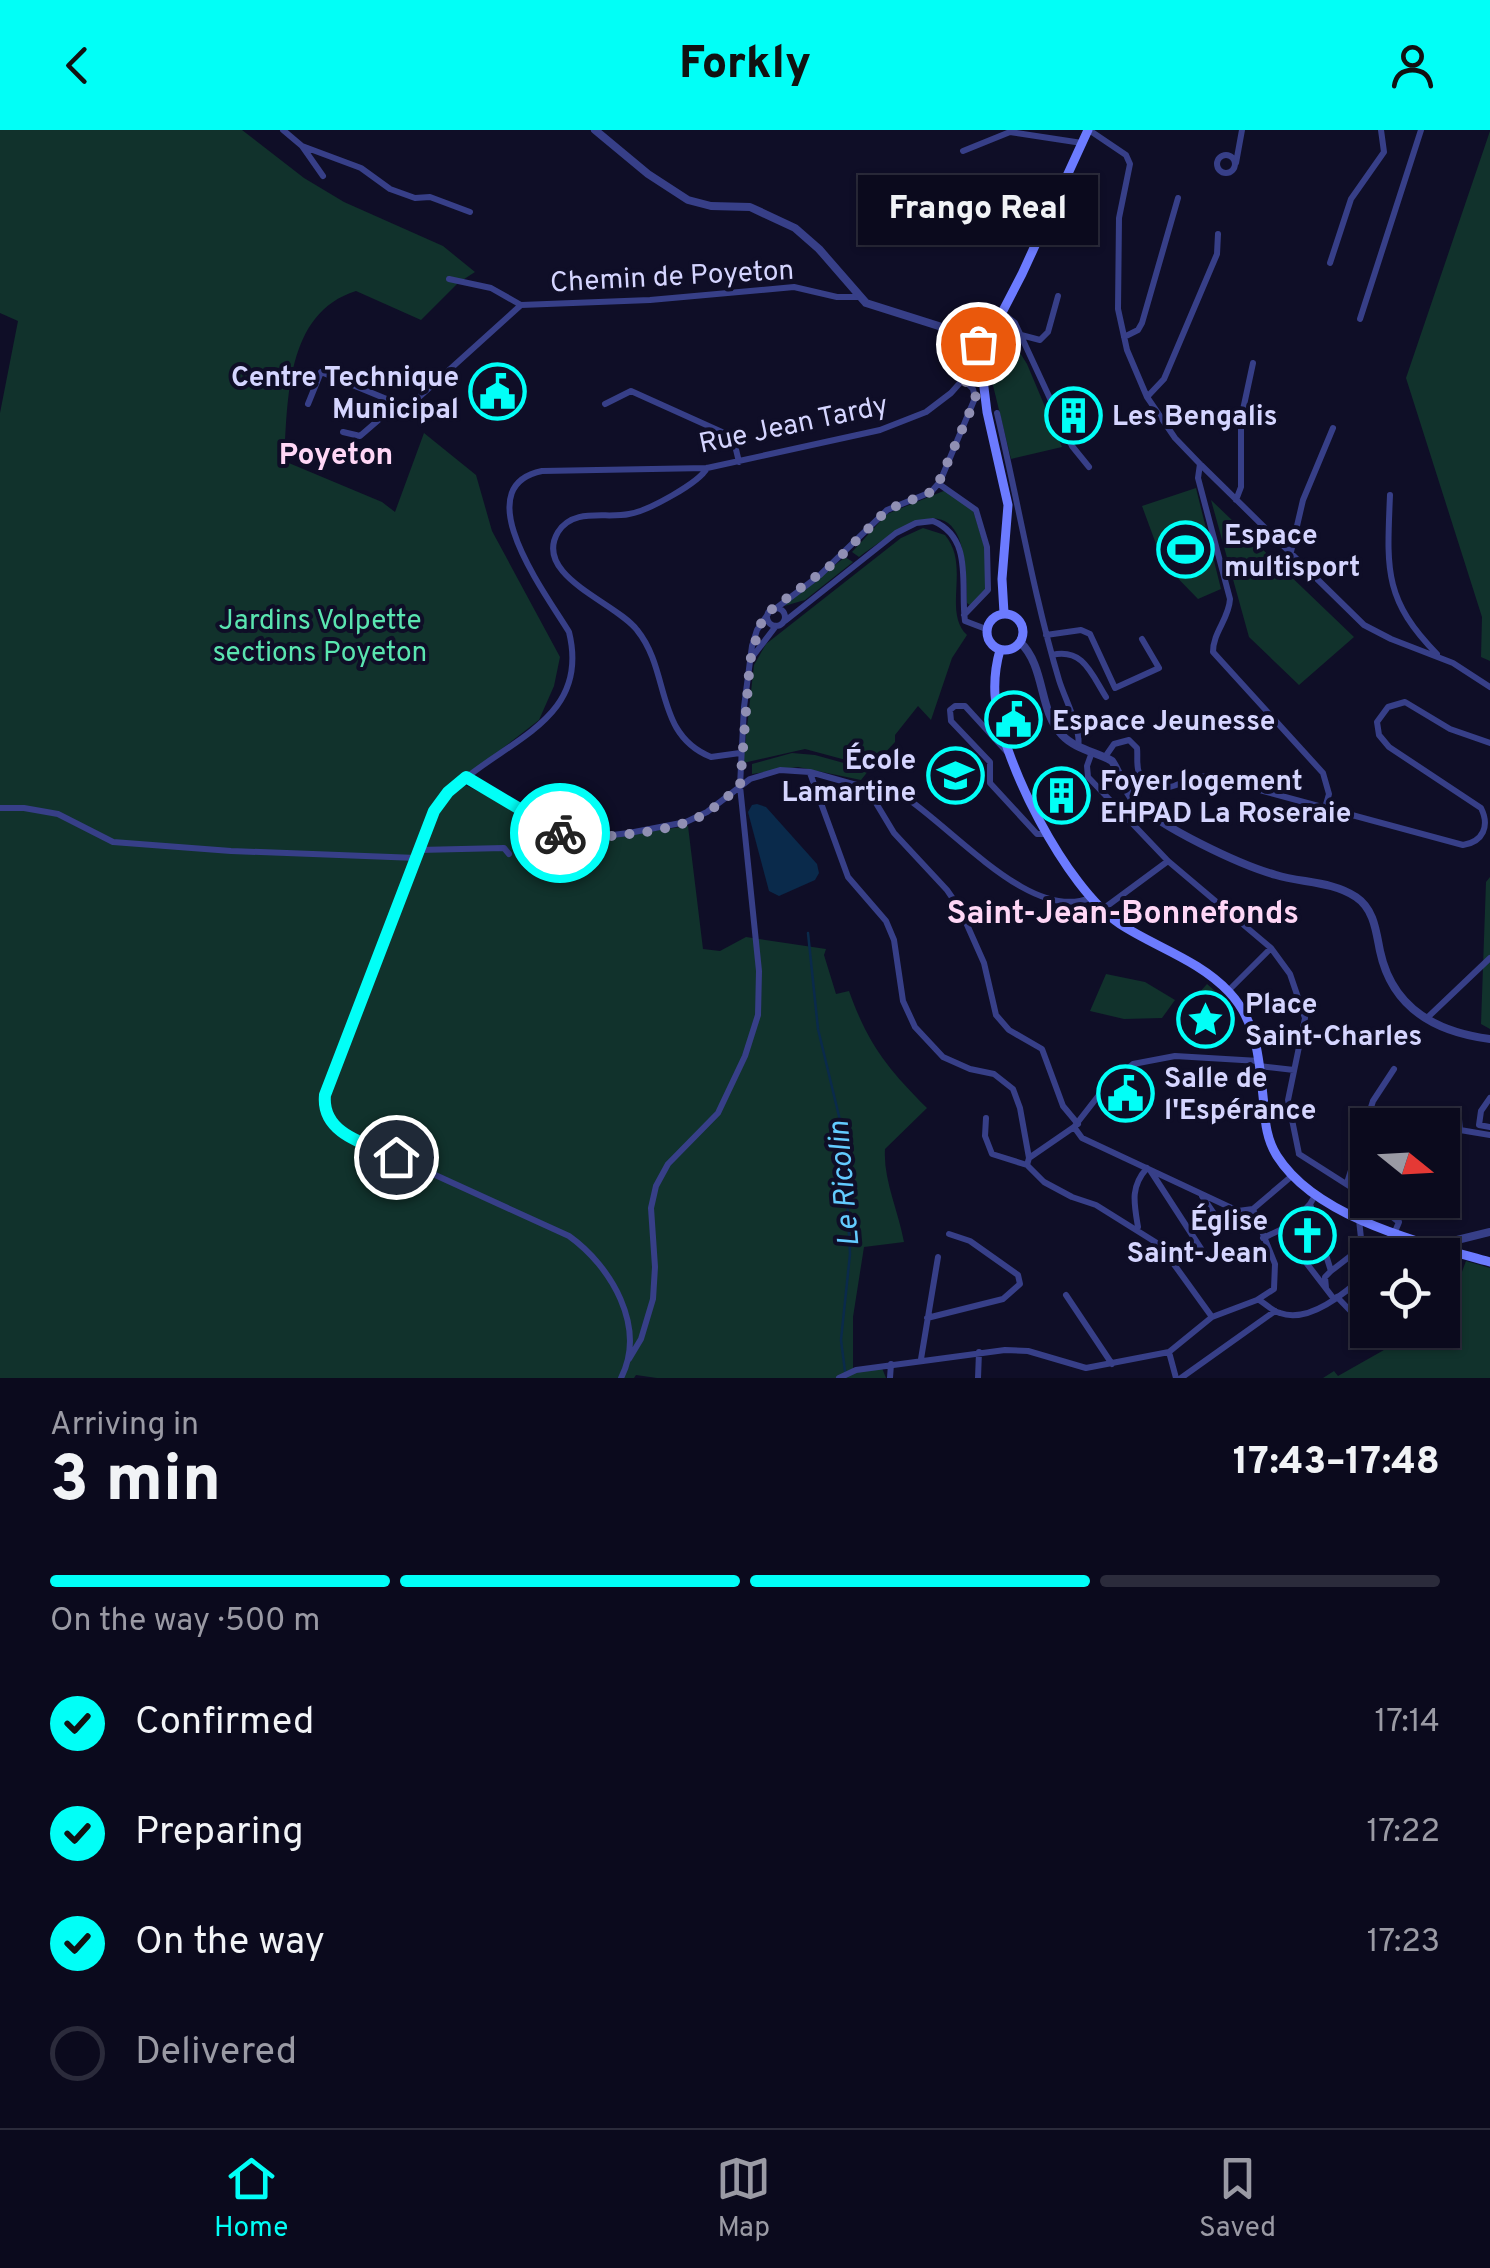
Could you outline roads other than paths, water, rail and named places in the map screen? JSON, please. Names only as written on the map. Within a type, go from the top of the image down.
[{"type":"main road","points":[[1004,613],[1002,579],[1008,505],[980,365],[984,346],[1089,130]]},
{"type":"main road","points":[[1004,613],[1020,620],[1023,632],[1020,642],[1011,649],[1000,650],[988,640],[986,629],[991,620],[1004,613]]},
{"type":"main road","points":[[1000,650],[995,695],[1010,750],[1049,834],[1090,898],[1120,924],[1210,974],[1249,1018],[1259,1063],[1266,1130],[1284,1164],[1316,1194],[1359,1220],[1409,1238]]},
{"type":"main road","points":[[1460,1253],[1490,1262]]},
{"type":"street","points":[[283,130],[302,146],[324,176]]},
{"type":"street","points":[[595,130],[648,174],[688,200],[710,206],[750,207],[795,228],[866,303],[931,323],[984,346]]},
{"type":"street","points":[[1089,130],[1126,155],[1130,164],[1118,243],[1118,309],[1147,397],[1175,438],[1364,625],[1391,640],[1439,657],[1490,687]]},
{"type":"street","points":[[1235,164],[1242,130]]},
{"type":"street","points":[[1330,263],[1350,198],[1384,152],[1381,130]]},
{"type":"street","points":[[1360,320],[1421,130]]},
{"type":"street","points":[[963,151],[1010,132],[1083,143]]},
{"type":"street","points":[[302,146],[360,168],[390,189],[415,198],[430,197],[470,212]]},
{"type":"street","points":[[1124,336],[1138,330],[1142,322],[1178,198]]},
{"type":"street","points":[[1147,397],[1164,379],[1217,254],[1218,234]]},
{"type":"street","points":[[449,279],[491,288],[521,305]]},
{"type":"street","name":"Chemin de Poyeton","points":[[342,432],[364,434],[382,417],[407,408],[521,305],[650,300],[794,286],[836,298],[858,296]]},
{"type":"street","points":[[1020,335],[1040,340],[1048,332],[1058,296]]},
{"type":"street","points":[[1002,312],[1015,323],[1072,446],[1089,466]]},
{"type":"street","points":[[1236,500],[1241,487],[1242,419],[1252,364]]},
{"type":"street","name":"Rue Jean Tardy","points":[[628,1360],[628,1324],[619,1295],[600,1264],[578,1242],[350,1137],[332,1124],[324,1107],[328,1083],[434,811],[448,792],[523,738],[566,695],[574,667],[569,632],[512,532],[511,500],[521,478],[542,470],[706,468],[899,425],[926,412],[980,365]]},
{"type":"street","points":[[308,404],[321,372],[407,408]]},
{"type":"street","points":[[620,1378],[641,1339],[653,1299],[651,1208],[656,1186],[668,1164],[718,1113],[745,1056],[758,1016],[759,970],[740,786],[750,661],[757,630],[887,510],[931,492],[938,484],[976,398],[963,379]]},
{"type":"street","points":[[605,404],[632,391],[733,437],[738,462]]},
{"type":"street","points":[[997,413],[1046,635],[1079,732],[1078,746]]},
{"type":"street","points":[[1290,556],[1303,500],[1333,428]]},
{"type":"street","points":[[1200,464],[1198,478],[1230,598],[1226,618],[1213,642],[1213,652],[1323,774],[1328,784],[1326,808]]},
{"type":"street","points":[[706,468],[697,479],[645,510],[572,520],[558,533],[553,554],[561,572],[627,619],[646,642],[660,671],[668,713],[684,738],[712,757],[740,753]]},
{"type":"street","points":[[938,484],[976,510],[987,548],[988,590],[964,615]]},
{"type":"street","points":[[1390,496],[1388,558],[1396,601],[1411,628],[1439,657]]},
{"type":"street","points":[[750,661],[776,626],[896,533],[933,521],[952,533],[961,552],[964,615],[968,625],[986,629]]},
{"type":"street","points":[[775,611],[802,607]]},
{"type":"street","points":[[775,611],[784,621]]},
{"type":"street","points":[[775,611],[769,622],[776,626]]},
{"type":"street","points":[[1046,635],[1081,630],[1090,634],[1114,688],[1159,668],[1142,640]]},
{"type":"street","points":[[1020,642],[1034,658],[1057,728],[1067,740],[1115,765],[1138,805],[1228,856],[1272,874],[1329,885],[1357,898],[1372,916],[1384,968],[1396,994],[1427,1018],[1460,1033],[1490,1039]]},
{"type":"street","points":[[1052,654],[1065,652],[1082,658],[1106,697]]},
{"type":"street","points":[[1104,757],[1118,741],[1129,740],[1137,748],[1143,780],[1159,789],[1172,788],[1198,775],[1208,776],[1455,844],[1470,844],[1484,832],[1486,818],[1481,808],[1389,747],[1379,735],[1377,722],[1388,706],[1405,702],[1450,729],[1490,743]]},
{"type":"street","points":[[1010,750],[1005,752],[965,706],[950,710],[951,721],[990,762],[990,783],[1037,834],[1049,834]]},
{"type":"street","points":[[1092,752],[1086,766],[1088,777],[1168,862],[1271,948],[1290,974],[1305,1018],[1288,1100],[1299,1154],[1350,1185]]},
{"type":"street","points":[[466,777],[570,840],[629,834],[686,822],[707,812],[750,779],[780,770],[810,772],[867,788],[880,783],[903,793],[964,846],[1036,896],[1066,902],[1090,898]]},
{"type":"street","points":[[810,772],[848,877],[886,921],[894,940],[903,1001],[914,1027],[943,1057],[994,1074],[1012,1089],[1020,1108],[1028,1162],[1044,1182],[1096,1204],[1160,1244],[1212,1317]]},
{"type":"street","points":[[867,788],[894,833],[960,909],[984,962],[996,1015],[1009,1030],[1042,1049],[1064,1106],[1082,1138],[1238,1211],[1253,1209],[1294,1174]]},
{"type":"street","points":[[0,808],[58,814],[114,842],[231,851],[418,854],[501,848],[509,854]]},
{"type":"street","points":[[1102,910],[1168,862]]},
{"type":"street","points":[[1228,992],[1271,948]]},
{"type":"street","points":[[1427,1018],[1490,958]]},
{"type":"street","points":[[986,1118],[984,1136],[992,1154],[1028,1162],[1076,1126],[1106,1086],[1133,1064],[1175,1056],[1294,1070]]},
{"type":"street","points":[[1347,1183],[1373,1101],[1394,1069]]},
{"type":"street","points":[[1490,1098],[1480,1112],[1479,1126],[1490,1127]]},
{"type":"street","points":[[1460,1130],[1490,1135]]},
{"type":"street","points":[[1284,1164],[1299,1154]]},
{"type":"street","points":[[1138,1228],[1133,1193],[1138,1178],[1148,1169]]},
{"type":"street","points":[[1148,1169],[1209,1262]]},
{"type":"street","points":[[1199,1192],[1221,1224]]},
{"type":"street","points":[[1263,1238],[1291,1225],[1316,1194]]},
{"type":"street","points":[[1310,1204],[1332,1271]]},
{"type":"street","points":[[840,1377],[856,1370],[979,1352],[1028,1351],[1086,1368],[1169,1352],[1212,1317],[1258,1300],[1276,1284],[1275,1264],[1253,1209]]},
{"type":"street","points":[[1390,1238],[1399,1222],[1394,1218]]},
{"type":"street","points":[[1326,1288],[1325,1277],[1362,1247],[1359,1220]]},
{"type":"street","points":[[1291,1225],[1300,1256],[1350,1312]]},
{"type":"street","points":[[1460,1239],[1490,1232]]},
{"type":"street","points":[[928,1318],[1003,1299],[1020,1284],[1018,1275],[970,1240],[949,1234]]},
{"type":"street","points":[[921,1360],[938,1257]]},
{"type":"street","points":[[1258,1300],[1275,1311],[1302,1316],[1350,1286]]},
{"type":"street","points":[[1066,1295],[1112,1364]]},
{"type":"street","points":[[1169,1352],[1178,1378],[1275,1311]]},
{"type":"street","points":[[978,1378],[979,1352]]},
{"type":"street","points":[[890,1378],[891,1364]]},
{"type":"water","points":[[757,804],[766,807],[817,864],[819,873],[815,880],[779,896],[769,891],[748,812]]},
{"type":"waterway","name":"Le Ricolin","points":[[808,933],[818,1029],[844,1137],[850,1254],[841,1340],[845,1371]]},
{"type":"place","name":"Frango Real","points":[[978,344]]},
{"type":"place","name":"Centre Technique Municipal","points":[[498,392]]},
{"type":"place","name":"Les Bengalis","points":[[1073,415]]},
{"type":"place","name":"Espace multisport","points":[[1185,550]]},
{"type":"place","name":"Espace Jeunesse","points":[[1013,720]]},
{"type":"place","name":"École Lamartine","points":[[955,775]]},
{"type":"place","name":"Foyer logement EHPAD La Roseraie","points":[[1061,796]]},
{"type":"place","name":"Place Saint-Charles","points":[[1206,1019]]},
{"type":"place","name":"Salle de l'Espérance","points":[[1125,1093]]},
{"type":"place","name":"Église Saint-Jean","points":[[1307,1236]]},
{"type":"district","name":"Poyeton","points":[[336,454]]},
{"type":"district","name":"Saint-Jean-Bonnefonds","points":[[1123,912]]},
{"type":"park label","name":"Jardins Volpette sections Poyeton","points":[[320,635]]}]
